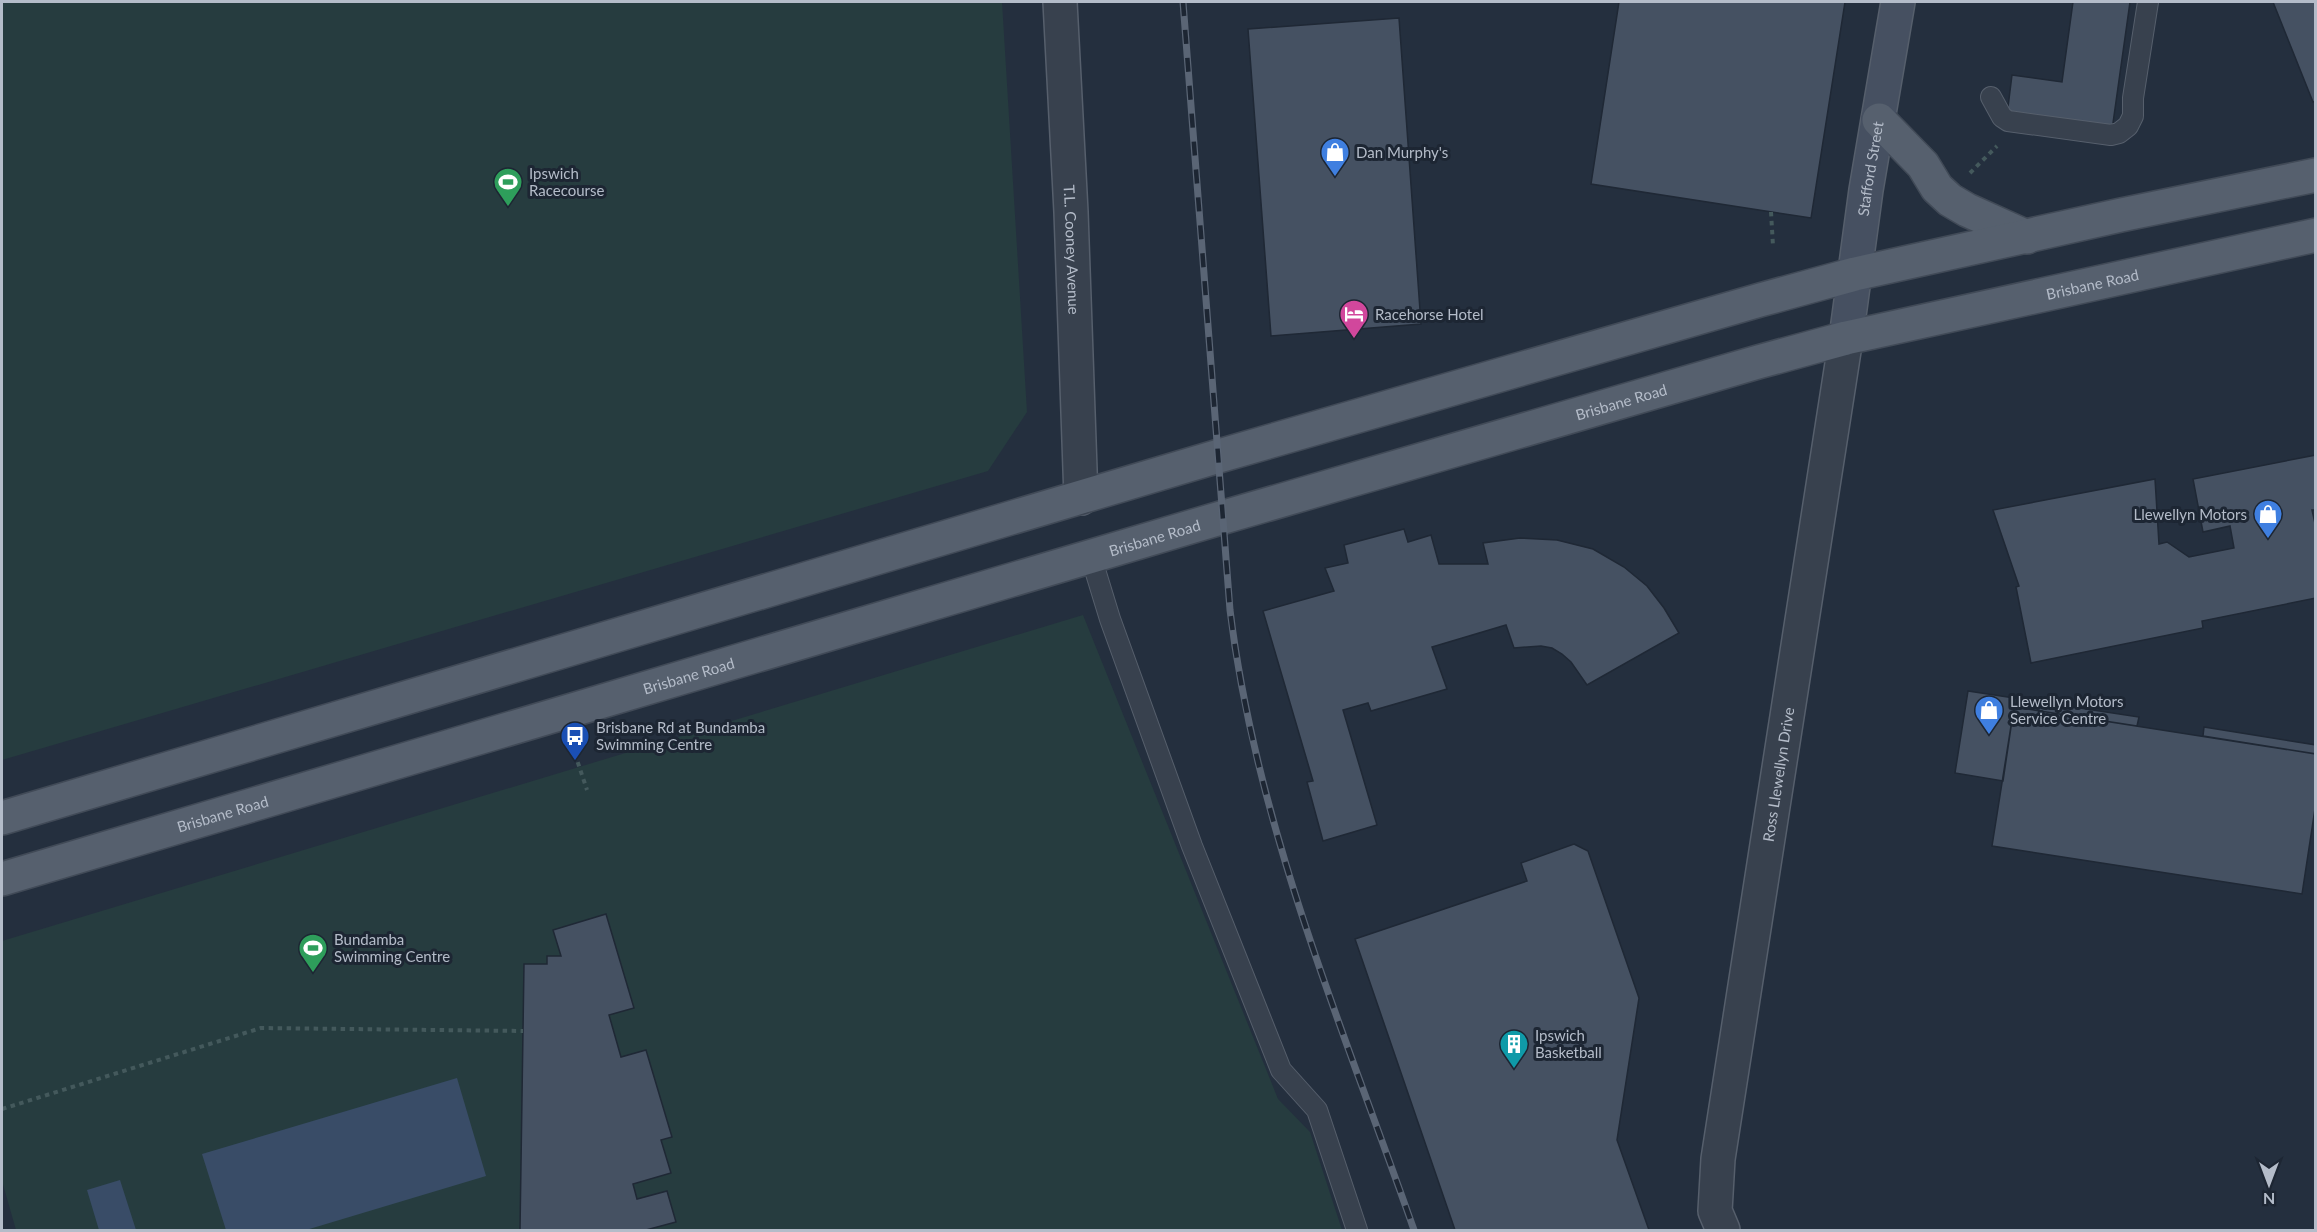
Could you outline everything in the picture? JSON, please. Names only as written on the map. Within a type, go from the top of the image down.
[{"type":"main road","name":"Stafford Street","points":[[1846,338],[1866,190],[1898,2]]},
{"type":"main road","points":[[1879,120],[1923,165],[1937,188],[1950,200],[2027,237]]},
{"type":"main road","points":[[2,818],[1397,404],[1855,274],[2121,215],[2316,175]]},
{"type":"main road","name":"Brisbane Road","points":[[2,879],[1091,556],[1846,338],[2316,235]]},
{"type":"street","name":"T.L. Cooney Avenue","points":[[1060,2],[1071,212],[1081,498]]},
{"type":"street","name":"Ross Llewellyn Drive","points":[[1719,1221],[1718,1159],[1846,338]]},
{"type":"lane","points":[[1991,97],[2002,117],[2008,121],[2111,135],[2119,133],[2128,126],[2133,116],[2133,98],[2148,2]]},
{"type":"lane","points":[[1091,556],[1105,602],[1197,856],[1281,1070],[1317,1110],[1357,1230]]},
{"type":"path","points":[[1771,212],[1773,246]]},
{"type":"path","points":[[562,714],[586,790]]},
{"type":"path","points":[[2,1109],[261,1028],[523,1031]]},
{"type":"green space","name":"Ipswich Racecourse","points":[[2,2],[1002,2],[1027,412],[988,471],[2,760]]},
{"type":"green space","points":[[1083,615],[1278,1099],[1310,1132],[1342,1230],[16,1230],[2,1181],[2,941]]},
{"type":"water","points":[[457,1078],[486,1176],[306,1230],[226,1230],[202,1154]]},
{"type":"water","points":[[120,1180],[136,1230],[99,1230],[87,1190]]},
{"type":"building","points":[[1619,2],[1845,2],[1811,218],[1591,184]]},
{"type":"building","points":[[2073,2],[2130,2],[2112,130],[2007,115],[2012,75],[2062,82]]},
{"type":"building","points":[[2273,2],[2316,2],[2316,101],[2313,102]]},
{"type":"building","name":"Dan Murphy's","points":[[1399,18],[1421,324],[1271,336],[1248,29]]},
{"type":"building","points":[[2316,455],[2316,510],[2312,510],[2316,528],[2316,598],[2202,621],[2203,628],[2031,663],[2016,587],[2019,586],[1993,510],[2155,479],[2159,544],[2167,542],[2189,557],[2234,548],[2230,526],[2203,532],[2193,479]]},
{"type":"building","points":[[1404,529],[1408,542],[1431,535],[1439,564],[1488,564],[1483,543],[1520,538],[1557,540],[1593,549],[1624,567],[1647,586],[1679,633],[1587,685],[1571,662],[1552,648],[1541,646],[1514,648],[1506,625],[1432,647],[1447,689],[1371,711],[1368,703],[1343,710],[1377,825],[1323,841],[1307,782],[1313,781],[1263,611],[1334,591],[1325,568],[1348,563],[1344,545]]},
{"type":"building","points":[[1968,691],[2139,717],[2137,726],[2014,707],[2003,781],[1955,773]]},
{"type":"building","points":[[2014,707],[2316,754],[2316,802],[2302,894],[1992,846]]},
{"type":"building","points":[[2204,727],[2316,745],[2316,754],[2203,736]]},
{"type":"building","name":"Ipswich Basketball","points":[[1574,844],[1588,851],[1639,998],[1617,1140],[1649,1230],[1455,1230],[1355,939],[1527,881],[1521,863]]},
{"type":"building","points":[[606,914],[634,1008],[609,1015],[621,1057],[646,1050],[672,1137],[661,1140],[671,1173],[633,1184],[637,1199],[667,1191],[676,1222],[646,1230],[520,1230],[524,964],[547,964],[547,956],[561,956],[553,930]]},
{"type":"railway","points":[[1183,2],[1230,610],[1242,690],[1260,769],[1305,925],[1414,1230]]},
{"type":"place","name":"Dan Murphy's","points":[[1335,178]]},
{"type":"place","name":"Ipswich Racecourse","points":[[508,208]]},
{"type":"place","name":"Racehorse Hotel","points":[[1354,340]]},
{"type":"place","name":"Llewellyn Motors","points":[[2268,540]]},
{"type":"place","name":"Llewellyn Motors Service Centre","points":[[1989,736]]},
{"type":"place","name":"Brisbane Rd at Bundamba Swimming Centre","points":[[575,762]]},
{"type":"place","name":"Bundamba Swimming Centre","points":[[313,974]]},
{"type":"place","name":"Ipswich Basketball","points":[[1514,1070]]}]
